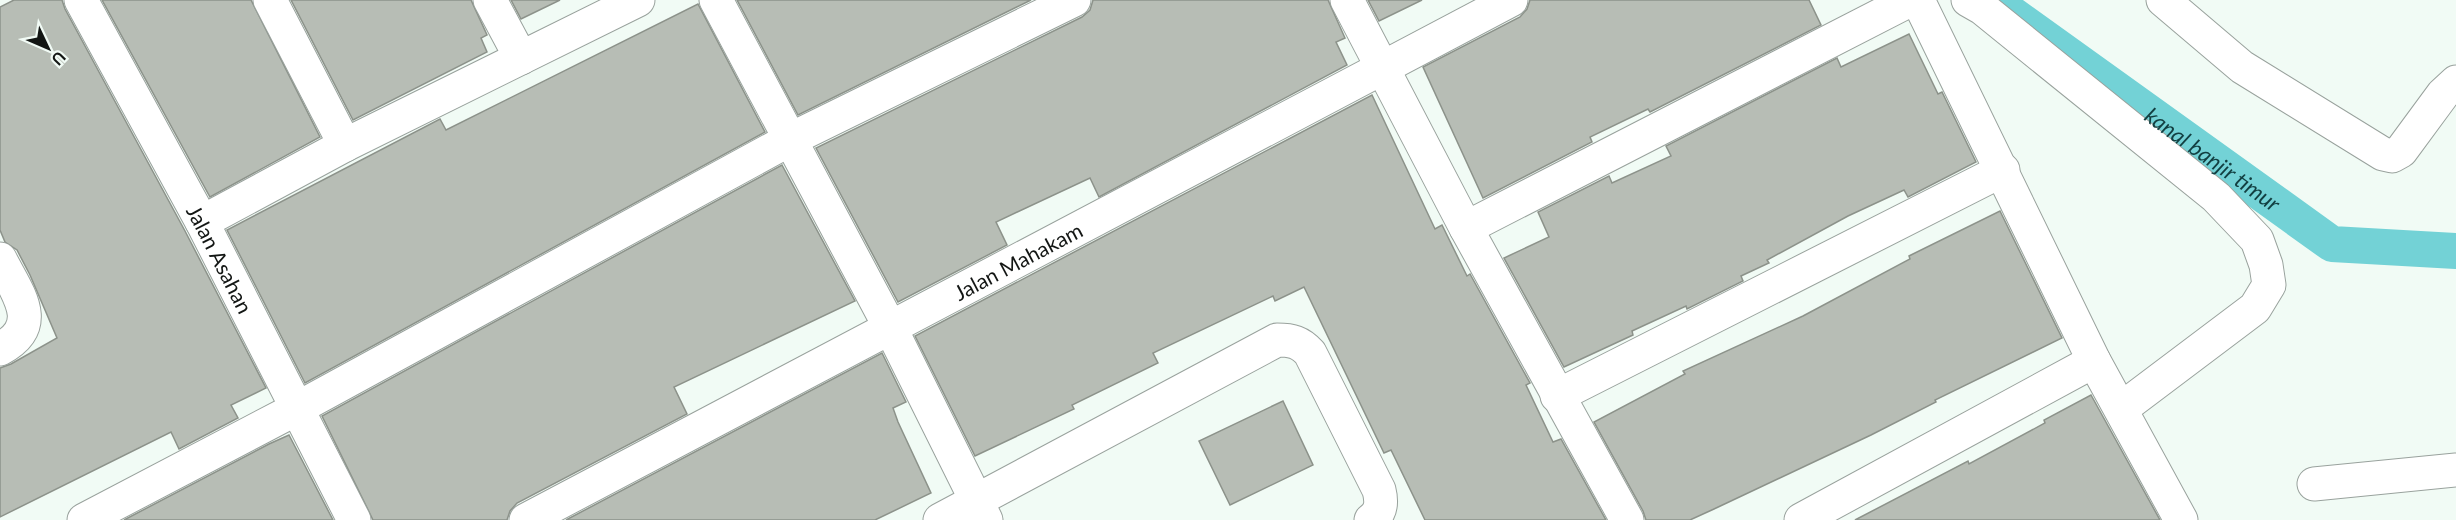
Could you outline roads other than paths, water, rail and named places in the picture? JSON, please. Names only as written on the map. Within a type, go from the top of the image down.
[{"type":"street","name":"Jalan Asahan","points":[[81,0],[202,222],[354,520]]},
{"type":"street","points":[[270,0],[345,145]]},
{"type":"street","points":[[490,0],[521,58]]},
{"type":"street","points":[[202,222],[345,145],[638,0]]},
{"type":"street","points":[[716,0],[891,329],[981,511]]},
{"type":"street","points":[[84,520],[296,410],[789,140],[1074,0]]},
{"type":"street","points":[[1347,0],[1466,228],[1627,520]]},
{"type":"street","name":"Jalan Mahakam","points":[[526,520],[1511,0]]},
{"type":"street","points":[[1466,228],[1910,0]]},
{"type":"street","points":[[1918,0],[2003,170],[2094,361],[2181,520]]},
{"type":"street","points":[[1968,0],[1982,8],[2216,197],[2257,240],[2266,265],[2269,285],[2255,308],[2121,409]]},
{"type":"street","points":[[2166,1],[2242,67],[2383,154],[2392,156],[2401,151],[2443,94],[2456,82]]},
{"type":"street","points":[[1557,396],[2003,170]]},
{"type":"street","points":[[0,259],[24,306],[25,318],[20,336],[0,349]]},
{"type":"street","points":[[940,520],[981,511],[1277,340],[1301,343],[1310,353],[1379,490],[1382,501],[1380,509],[1371,520]]},
{"type":"street","points":[[1801,520],[2094,361]]},
{"type":"street","points":[[2314,484],[2456,470]]},
{"type":"waterway","name":"kanal banjir timur","points":[[2006,10],[2332,244],[2456,251]]}]
